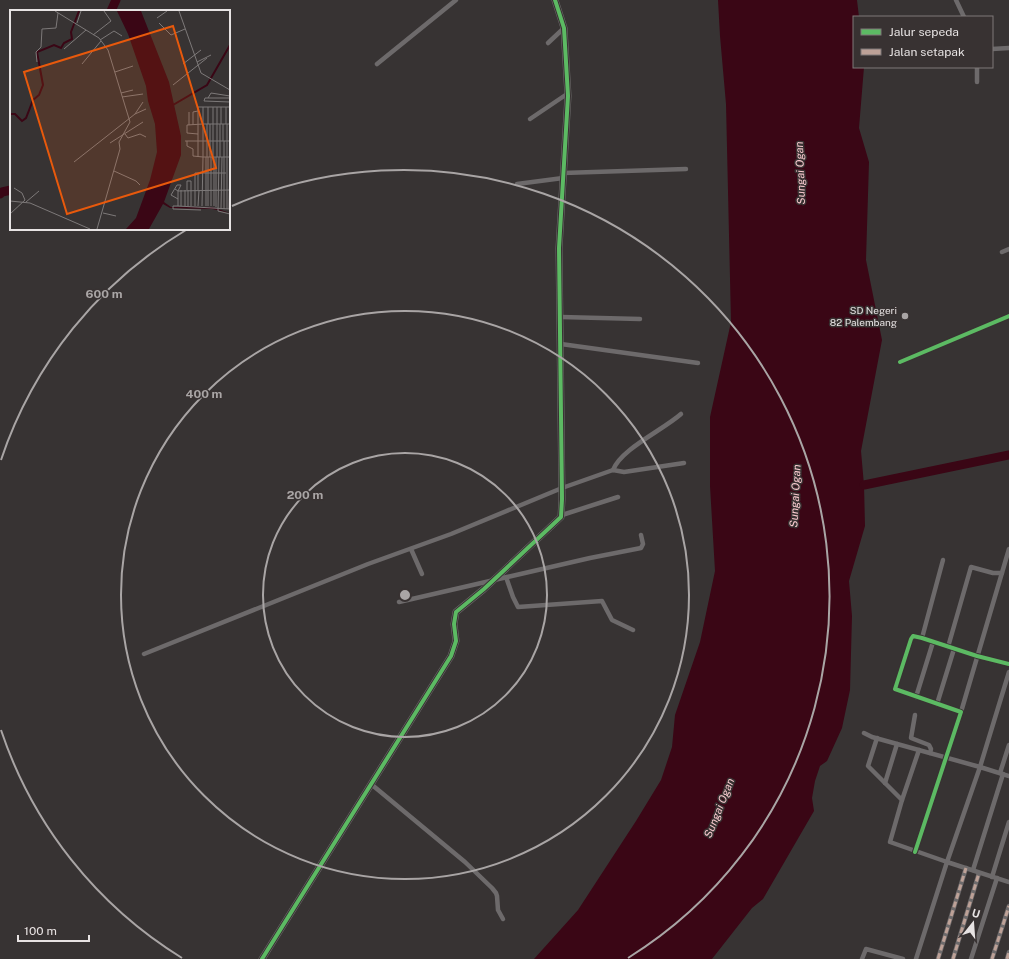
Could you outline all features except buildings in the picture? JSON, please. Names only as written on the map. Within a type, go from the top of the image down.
[{"type":"street","points":[[377,64],[456,0]]},
{"type":"street","points":[[262,959],[453,653],[456,641],[454,624],[456,612],[561,517],[561,317],[559,248],[567,94],[564,28],[555,0]]},
{"type":"street","points":[[956,0],[964,16]]},
{"type":"street","points":[[548,43],[564,28]]},
{"type":"street","points":[[993,49],[1009,48]]},
{"type":"street","points":[[977,82],[978,68]]},
{"type":"street","points":[[530,119],[567,94]]},
{"type":"street","points":[[517,184],[563,175],[686,169]]},
{"type":"street","points":[[1002,252],[1009,249]]},
{"type":"street","points":[[900,362],[1009,316]]},
{"type":"street","points":[[561,317],[640,319]]},
{"type":"street","points":[[561,344],[698,363]]},
{"type":"street","points":[[612,470],[617,461],[635,446],[681,414]]},
{"type":"street","points":[[144,654],[368,564],[412,550],[562,488],[612,470],[624,472],[684,463]]},
{"type":"street","points":[[562,513],[618,497]]},
{"type":"street","points":[[399,602],[590,558],[641,548],[643,544],[641,535]]},
{"type":"street","points":[[915,852],[961,712],[1009,549]]},
{"type":"street","points":[[412,550],[422,574]]},
{"type":"street","points":[[922,638],[943,560]]},
{"type":"street","points":[[948,647],[971,567],[993,573],[1002,573]]},
{"type":"street","points":[[506,577],[517,606],[520,608],[602,601],[608,615],[612,620],[633,630]]},
{"type":"street","points":[[961,712],[896,690],[895,688],[911,639],[914,636],[977,656],[1009,664]]},
{"type":"street","points":[[916,697],[934,642]]},
{"type":"street","points":[[937,704],[954,649]]},
{"type":"street","points":[[916,959],[947,862],[980,767],[1009,672]]},
{"type":"street","points":[[915,715],[911,738],[929,745],[931,749],[930,753]]},
{"type":"street","points":[[864,733],[1009,776]]},
{"type":"street","points":[[877,738],[868,766],[902,800]]},
{"type":"street","points":[[885,784],[898,744]]},
{"type":"street","points":[[972,870],[1009,745]]},
{"type":"street","points":[[919,750],[890,842],[915,852],[1009,882]]},
{"type":"street","points":[[371,784],[465,862],[492,888],[497,896],[498,910],[504,919]]},
{"type":"street","points":[[971,959],[995,878],[1009,822]]},
{"type":"street","points":[[938,959],[966,868]]},
{"type":"street","points":[[953,959],[980,872]]},
{"type":"street","points":[[992,959],[1009,906]]},
{"type":"street","points":[[862,959],[866,949],[903,959]]},
{"type":"street","points":[[1007,959],[1009,952]]},
{"type":"street","points":[[884,959],[885,953]]},
{"type":"water","name":"Sungai Ogan","points":[[718,0],[857,0],[859,16],[853,16],[853,68],[864,68],[859,128],[869,162],[866,260],[882,340],[861,451],[865,526],[849,581],[852,616],[850,690],[842,728],[827,761],[820,766],[815,781],[812,798],[814,811],[763,899],[752,908],[712,959],[534,959],[578,910],[661,780],[672,747],[675,715],[700,642],[715,571],[710,486],[710,417],[731,322],[726,104]]},
{"type":"waterway","points":[[111,10],[116,0]]},
{"type":"waterway","points":[[0,194],[10,190]]},
{"type":"waterway","points":[[864,485],[1009,455]]},
{"type":"marked path","points":[[938,959],[966,868]]},
{"type":"marked path","points":[[953,959],[979,873]]},
{"type":"marked path","points":[[992,959],[1009,906]]},
{"type":"marked path","points":[[1007,959],[1009,952]]},
{"type":"cycle path","points":[[262,959],[451,656],[456,641],[454,624],[456,612],[484,589],[561,517],[559,248],[568,96],[564,28],[555,0]]},
{"type":"cycle path","points":[[900,362],[1009,316]]},
{"type":"cycle path","points":[[915,852],[961,712],[895,689],[911,639],[913,636],[922,638],[977,656],[1009,664]]},
{"type":"place","name":"SD Negeri 82 Palembang","points":[[905,316]]}]
